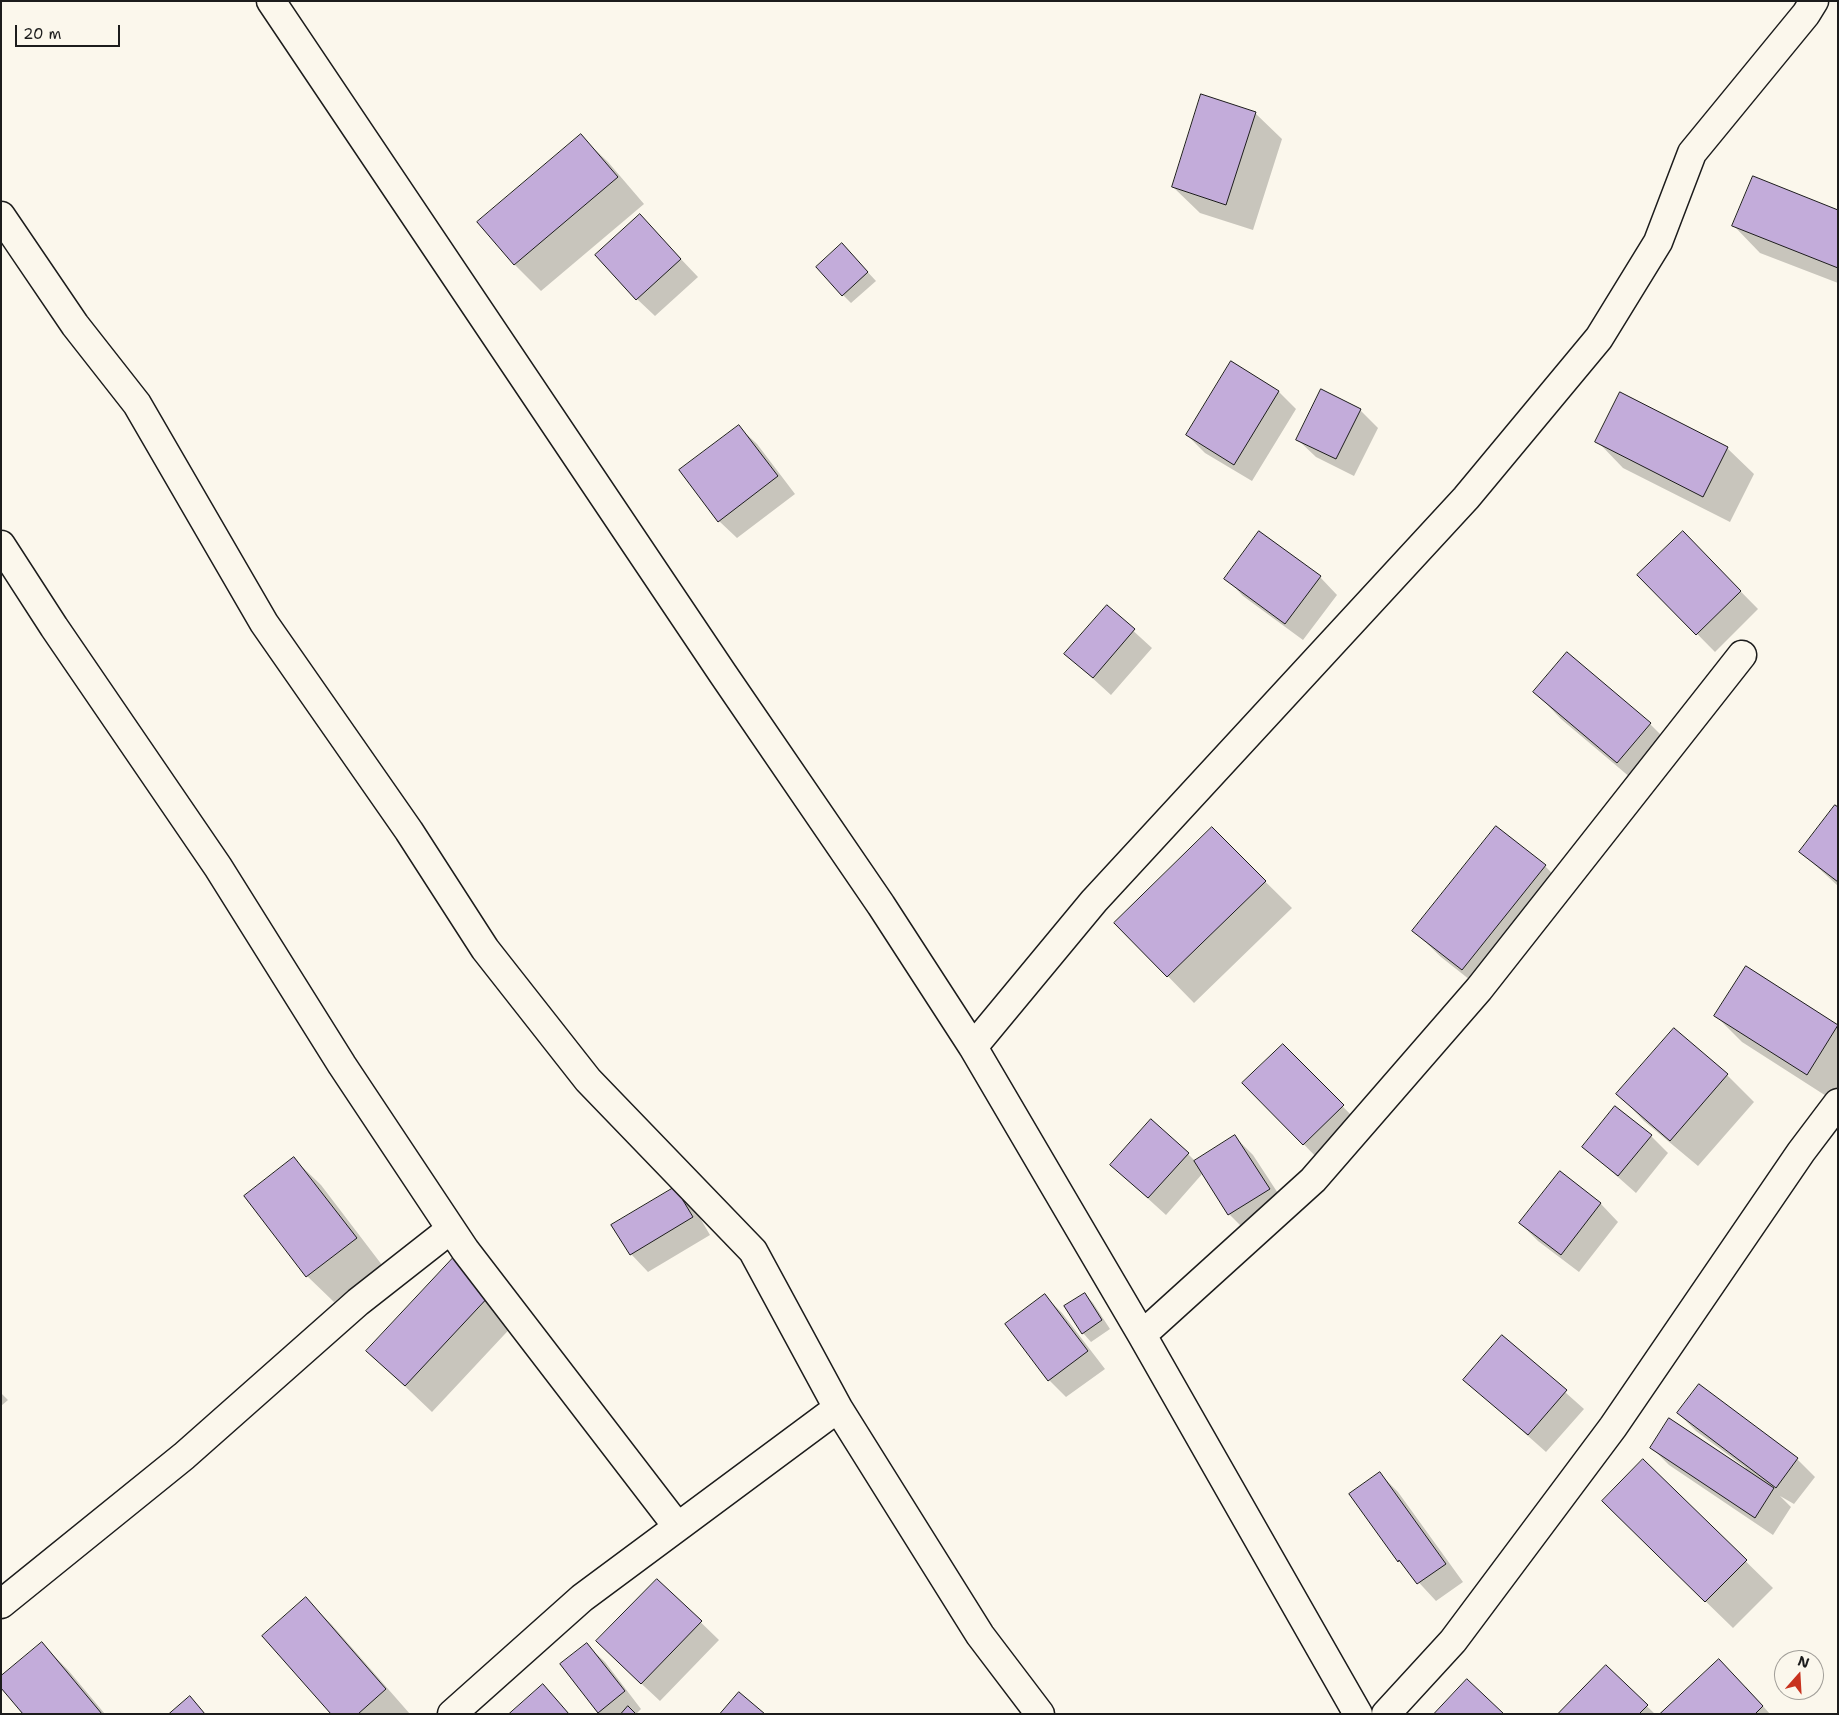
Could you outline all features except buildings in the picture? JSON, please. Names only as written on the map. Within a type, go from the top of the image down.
[{"type":"street","points":[[272,1],[723,674],[881,906],[973,1047],[1142,1335],[1358,1714]]},
{"type":"street","points":[[973,1047],[1094,901],[1466,498],[1599,338],[1658,242],[1692,153],[1806,14],[1814,1]]},
{"type":"street","points":[[1,216],[75,325],[137,404],[264,623],[409,831],[485,949],[588,1080],[753,1251],[838,1408],[980,1634],[1040,1714]]},
{"type":"street","points":[[1,545],[54,627],[218,867],[342,1065],[451,1229],[471,1258],[677,1526]]},
{"type":"street","points":[[1142,1335],[1313,1180],[1479,989],[1742,655]]},
{"type":"street","points":[[1386,1714],[1453,1641],[1607,1434],[1800,1152],[1838,1103]]},
{"type":"street","points":[[1,1604],[184,1456],[358,1302],[451,1229]]},
{"type":"street","points":[[452,1714],[582,1598],[838,1408]]}]
